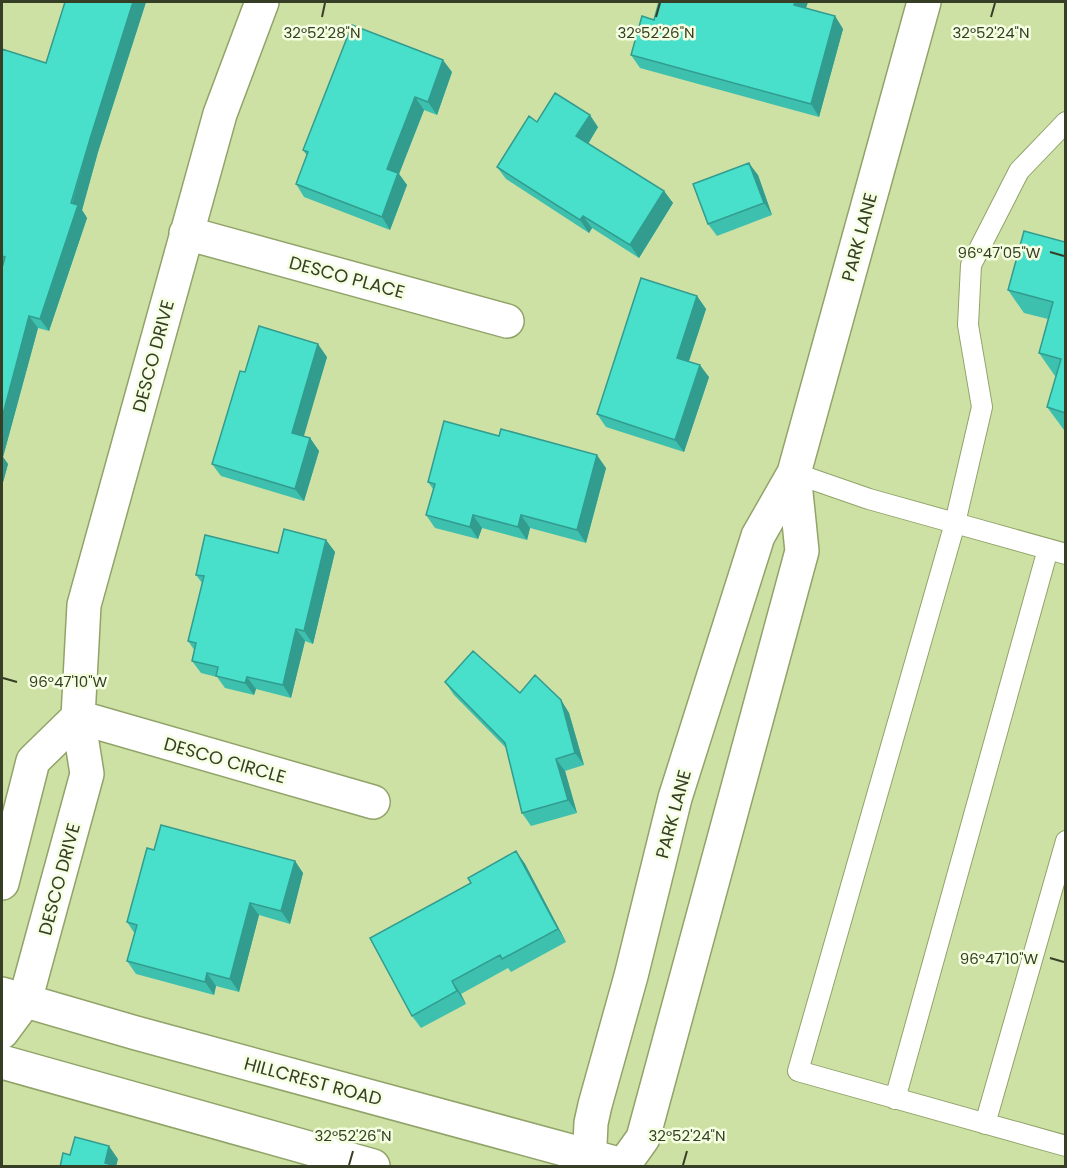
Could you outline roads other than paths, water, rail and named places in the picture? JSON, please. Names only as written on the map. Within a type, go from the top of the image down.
[{"type":"street","name":"DESCO DRIVE","points":[[2,1032],[13,997],[36,966],[87,774],[78,717],[84,604],[220,114],[262,2]]},
{"type":"street","name":"PARK LANE","points":[[589,1162],[591,1123],[595,1105],[631,976],[675,798],[758,536],[794,473],[924,2]]},
{"type":"street","name":"DESCO PLACE","points":[[186,233],[507,321]]},
{"type":"street","name":"PARK LANE","points":[[624,1166],[643,1138],[802,551],[794,473]]},
{"type":"street","name":"DESCO CIRCLE","points":[[78,717],[373,802]]},
{"type":"street","points":[[2,883],[33,761],[78,717]]},
{"type":"street","name":"HILLCREST ROAD","points":[[13,997],[589,1162],[624,1166]]},
{"type":"street","points":[[2,1062],[311,1159],[373,1167]]},
{"type":"lane","points":[[1065,122],[1019,171],[971,265],[968,325],[982,407],[955,523],[798,1071],[1065,1146]]},
{"type":"lane","points":[[794,473],[869,499],[1057,551],[895,1099]]},
{"type":"lane","points":[[985,1124],[1065,841]]}]
